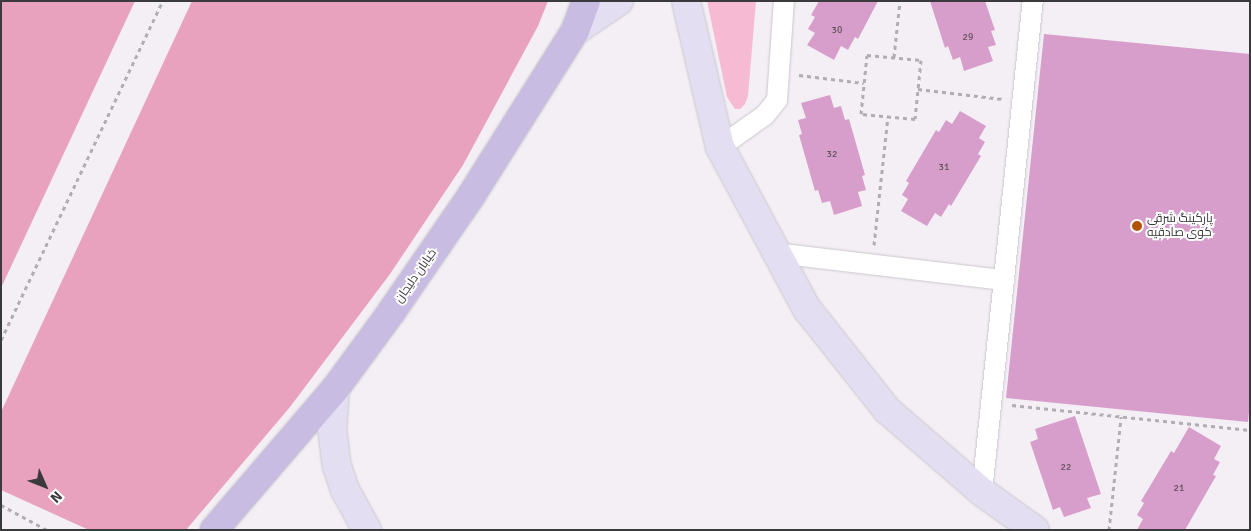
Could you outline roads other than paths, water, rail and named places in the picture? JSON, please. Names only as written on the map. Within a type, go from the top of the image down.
[{"type":"main road","name":"خیابان دلیجان","points":[[214,530],[335,390],[471,196],[575,31],[586,1]]},
{"type":"street","points":[[575,31],[619,1]]},
{"type":"street","points":[[686,1],[720,147],[808,310],[888,410],[982,492],[1035,530]]},
{"type":"street","points":[[720,147],[765,115],[777,100],[784,1]]},
{"type":"street","points":[[982,492],[1032,1]]},
{"type":"street","points":[[776,253],[1004,280]]},
{"type":"street","points":[[335,390],[332,428],[337,466],[345,490],[367,530]]},
{"type":"place","name":"پارکینگ شرقی کوی صادقیه","points":[[1137,226]]}]
